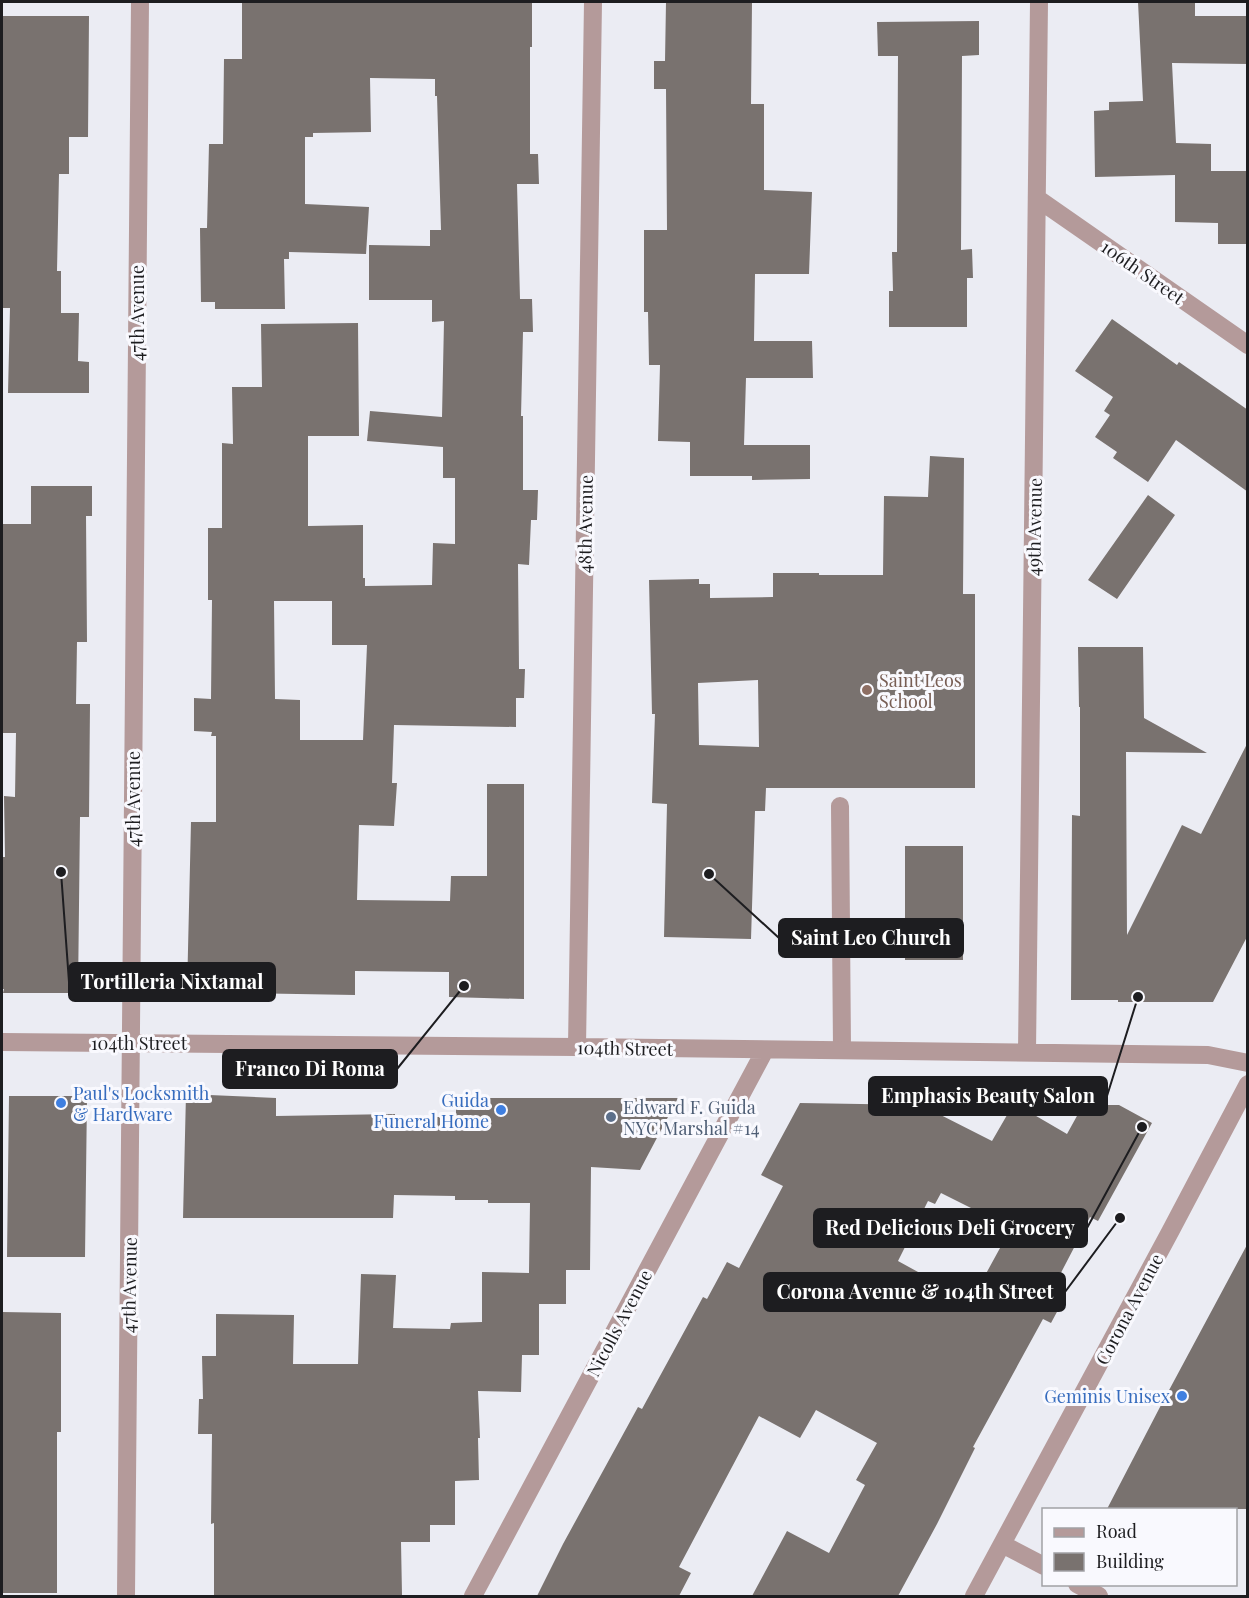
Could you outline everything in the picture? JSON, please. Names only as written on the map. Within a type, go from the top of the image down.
[{"type":"street","name":"47th Avenue","points":[[126,1596],[140,2]]},
{"type":"street","name":"48th Avenue","points":[[577,1047],[592,2]]},
{"type":"street","name":"49th Avenue","points":[[1027,1052],[1039,2]]},
{"type":"street","name":"106th Street","points":[[1038,200],[1248,345]]},
{"type":"street","points":[[840,806],[842,1050]]},
{"type":"street","name":"104th Street","points":[[2,1042],[1208,1055],[1248,1063]]},
{"type":"street","name":"Nicolls Avenue","points":[[473,1596],[765,1050]]},
{"type":"street","name":"Corona Avenue","points":[[974,1596],[1248,1084]]},
{"type":"street","points":[[1002,1544],[1042,1565]]},
{"type":"street","points":[[1081,1586],[1099,1596]]},
{"type":"building","points":[[242,2],[532,2],[530,154],[538,154],[539,184],[517,184],[520,299],[532,299],[533,332],[523,332],[521,416],[523,416],[523,490],[538,490],[537,520],[531,520],[529,565],[518,564],[519,669],[525,669],[524,698],[516,698],[516,727],[394,725],[392,783],[397,783],[394,826],[359,825],[357,900],[450,901],[451,876],[487,876],[487,784],[524,784],[524,999],[449,997],[449,972],[355,971],[355,995],[187,992],[191,822],[216,822],[216,736],[211,736],[212,732],[194,731],[194,698],[211,699],[212,600],[208,600],[208,528],[222,528],[222,443],[233,444],[232,387],[262,387],[261,324],[358,323],[359,436],[308,436],[308,526],[363,525],[365,586],[432,585],[433,543],[455,544],[455,478],[443,478],[443,447],[367,441],[370,411],[442,417],[444,321],[432,322],[432,300],[369,300],[369,245],[430,246],[430,230],[441,230],[435,79],[370,78],[371,132],[313,133],[313,137],[305,137],[305,204],[369,207],[366,254],[289,252],[289,259],[284,259],[285,309],[215,309],[215,302],[201,302],[200,228],[207,228],[209,144],[223,144],[224,59],[242,59]],"holes":[[[274,601],[332,601],[332,645],[367,645],[363,740],[300,740],[300,700],[275,699]]]},
{"type":"building","points":[[666,2],[752,2],[751,104],[764,104],[764,190],[812,192],[809,274],[755,274],[754,341],[812,341],[813,378],[746,378],[744,445],[810,445],[810,479],[752,480],[752,476],[690,476],[690,442],[658,441],[660,365],[649,365],[648,312],[644,312],[644,230],[667,230],[666,89],[654,89],[654,61],[665,61]]},
{"type":"building","points":[[1138,2],[1195,2],[1195,16],[1248,16],[1248,64],[1172,63],[1176,143],[1211,144],[1211,171],[1248,171],[1248,244],[1218,244],[1218,223],[1175,222],[1175,175],[1095,177],[1094,111],[1109,110],[1109,102],[1143,101]]},
{"type":"building","points":[[2,16],[89,16],[88,137],[69,137],[69,174],[59,174],[57,271],[61,271],[61,313],[79,313],[78,361],[89,362],[89,393],[8,393],[10,308],[2,308]]},
{"type":"building","points":[[979,21],[979,55],[962,56],[961,250],[972,249],[973,278],[967,278],[967,327],[889,327],[889,291],[893,291],[892,252],[897,252],[898,56],[878,56],[877,22]]},
{"type":"building","points":[[1112,319],[1177,365],[1179,362],[1248,410],[1248,492],[1176,440],[1148,482],[1113,458],[1117,452],[1095,437],[1110,415],[1104,411],[1113,397],[1075,371]]},
{"type":"building","points":[[930,456],[964,458],[963,594],[975,594],[975,788],[766,788],[765,811],[755,811],[751,939],[664,937],[667,804],[652,803],[655,714],[652,714],[649,580],[699,579],[699,584],[710,584],[710,598],[773,597],[773,573],[883,575],[884,496],[928,497]],"holes":[[[758,680],[759,747],[699,745],[698,683]]]},
{"type":"building","points":[[31,486],[92,486],[92,516],[86,516],[87,642],[77,642],[76,704],[90,704],[89,817],[80,817],[78,993],[3,993],[4,989],[2,989],[4,796],[15,797],[16,733],[2,733],[2,524],[31,524]]},
{"type":"building","points":[[1148,495],[1175,515],[1117,599],[1088,580]]},
{"type":"building","points":[[1078,647],[1143,647],[1144,718],[1207,753],[1126,752],[1127,935],[1182,825],[1201,834],[1248,742],[1248,935],[1213,1002],[1071,1000],[1072,815],[1080,816]]},
{"type":"building","points":[[905,846],[963,846],[963,960],[905,960]]},
{"type":"building","points":[[186,1094],[276,1098],[276,1116],[395,1114],[395,1117],[456,1117],[456,1098],[678,1098],[640,1170],[591,1167],[590,1270],[566,1270],[566,1304],[539,1304],[539,1355],[522,1355],[521,1392],[478,1391],[479,1480],[455,1481],[455,1525],[430,1525],[430,1542],[401,1542],[402,1595],[214,1596],[214,1523],[211,1524],[212,1434],[198,1434],[199,1399],[203,1399],[202,1356],[216,1356],[216,1314],[294,1315],[293,1364],[358,1364],[361,1274],[396,1275],[393,1328],[450,1329],[451,1323],[482,1322],[482,1272],[529,1273],[530,1203],[455,1200],[455,1196],[394,1195],[393,1218],[183,1218]]},
{"type":"building","points":[[9,1096],[87,1096],[85,1257],[7,1257]]},
{"type":"building","points":[[800,1103],[921,1105],[992,1141],[1014,1103],[1067,1134],[1083,1105],[1119,1105],[1152,1123],[1098,1221],[1090,1217],[1052,1290],[1065,1297],[1051,1323],[1043,1319],[973,1447],[975,1448],[937,1524],[898,1596],[752,1596],[787,1531],[829,1553],[865,1485],[856,1480],[877,1443],[816,1410],[800,1438],[759,1416],[679,1567],[691,1573],[679,1596],[537,1596],[638,1407],[642,1409],[703,1297],[707,1299],[727,1262],[739,1268],[783,1186],[761,1175]],"holes":[[[941,1193],[1011,1228],[971,1301],[898,1261],[928,1201],[935,1204]]]},
{"type":"building","points":[[1248,1243],[1248,1509],[1108,1508]]},
{"type":"building","points":[[2,1312],[61,1313],[61,1432],[57,1432],[57,1593],[2,1593]]},
{"type":"place","name":"Saint Leos School","points":[[867,690]]},
{"type":"place","name":"Tortilleria Nixtamal","points":[[61,872]]},
{"type":"place","name":"Saint Leo Church","points":[[709,874]]},
{"type":"place","name":"Franco Di Roma","points":[[464,986]]},
{"type":"place","name":"Emphasis Beauty Salon","points":[[1138,997]]},
{"type":"place","name":"Paul's Locksmith & Hardware","points":[[61,1103]]},
{"type":"place","name":"Guida Funeral Home","points":[[501,1110]]},
{"type":"place","name":"Edward F. Guida NYC Marshal #14","points":[[611,1117]]},
{"type":"place","name":"Red Delicious Deli Grocery","points":[[1142,1127]]},
{"type":"place","name":"Corona Avenue & 104th Street","points":[[1120,1218]]},
{"type":"place","name":"Geminis Unisex","points":[[1182,1396]]}]
